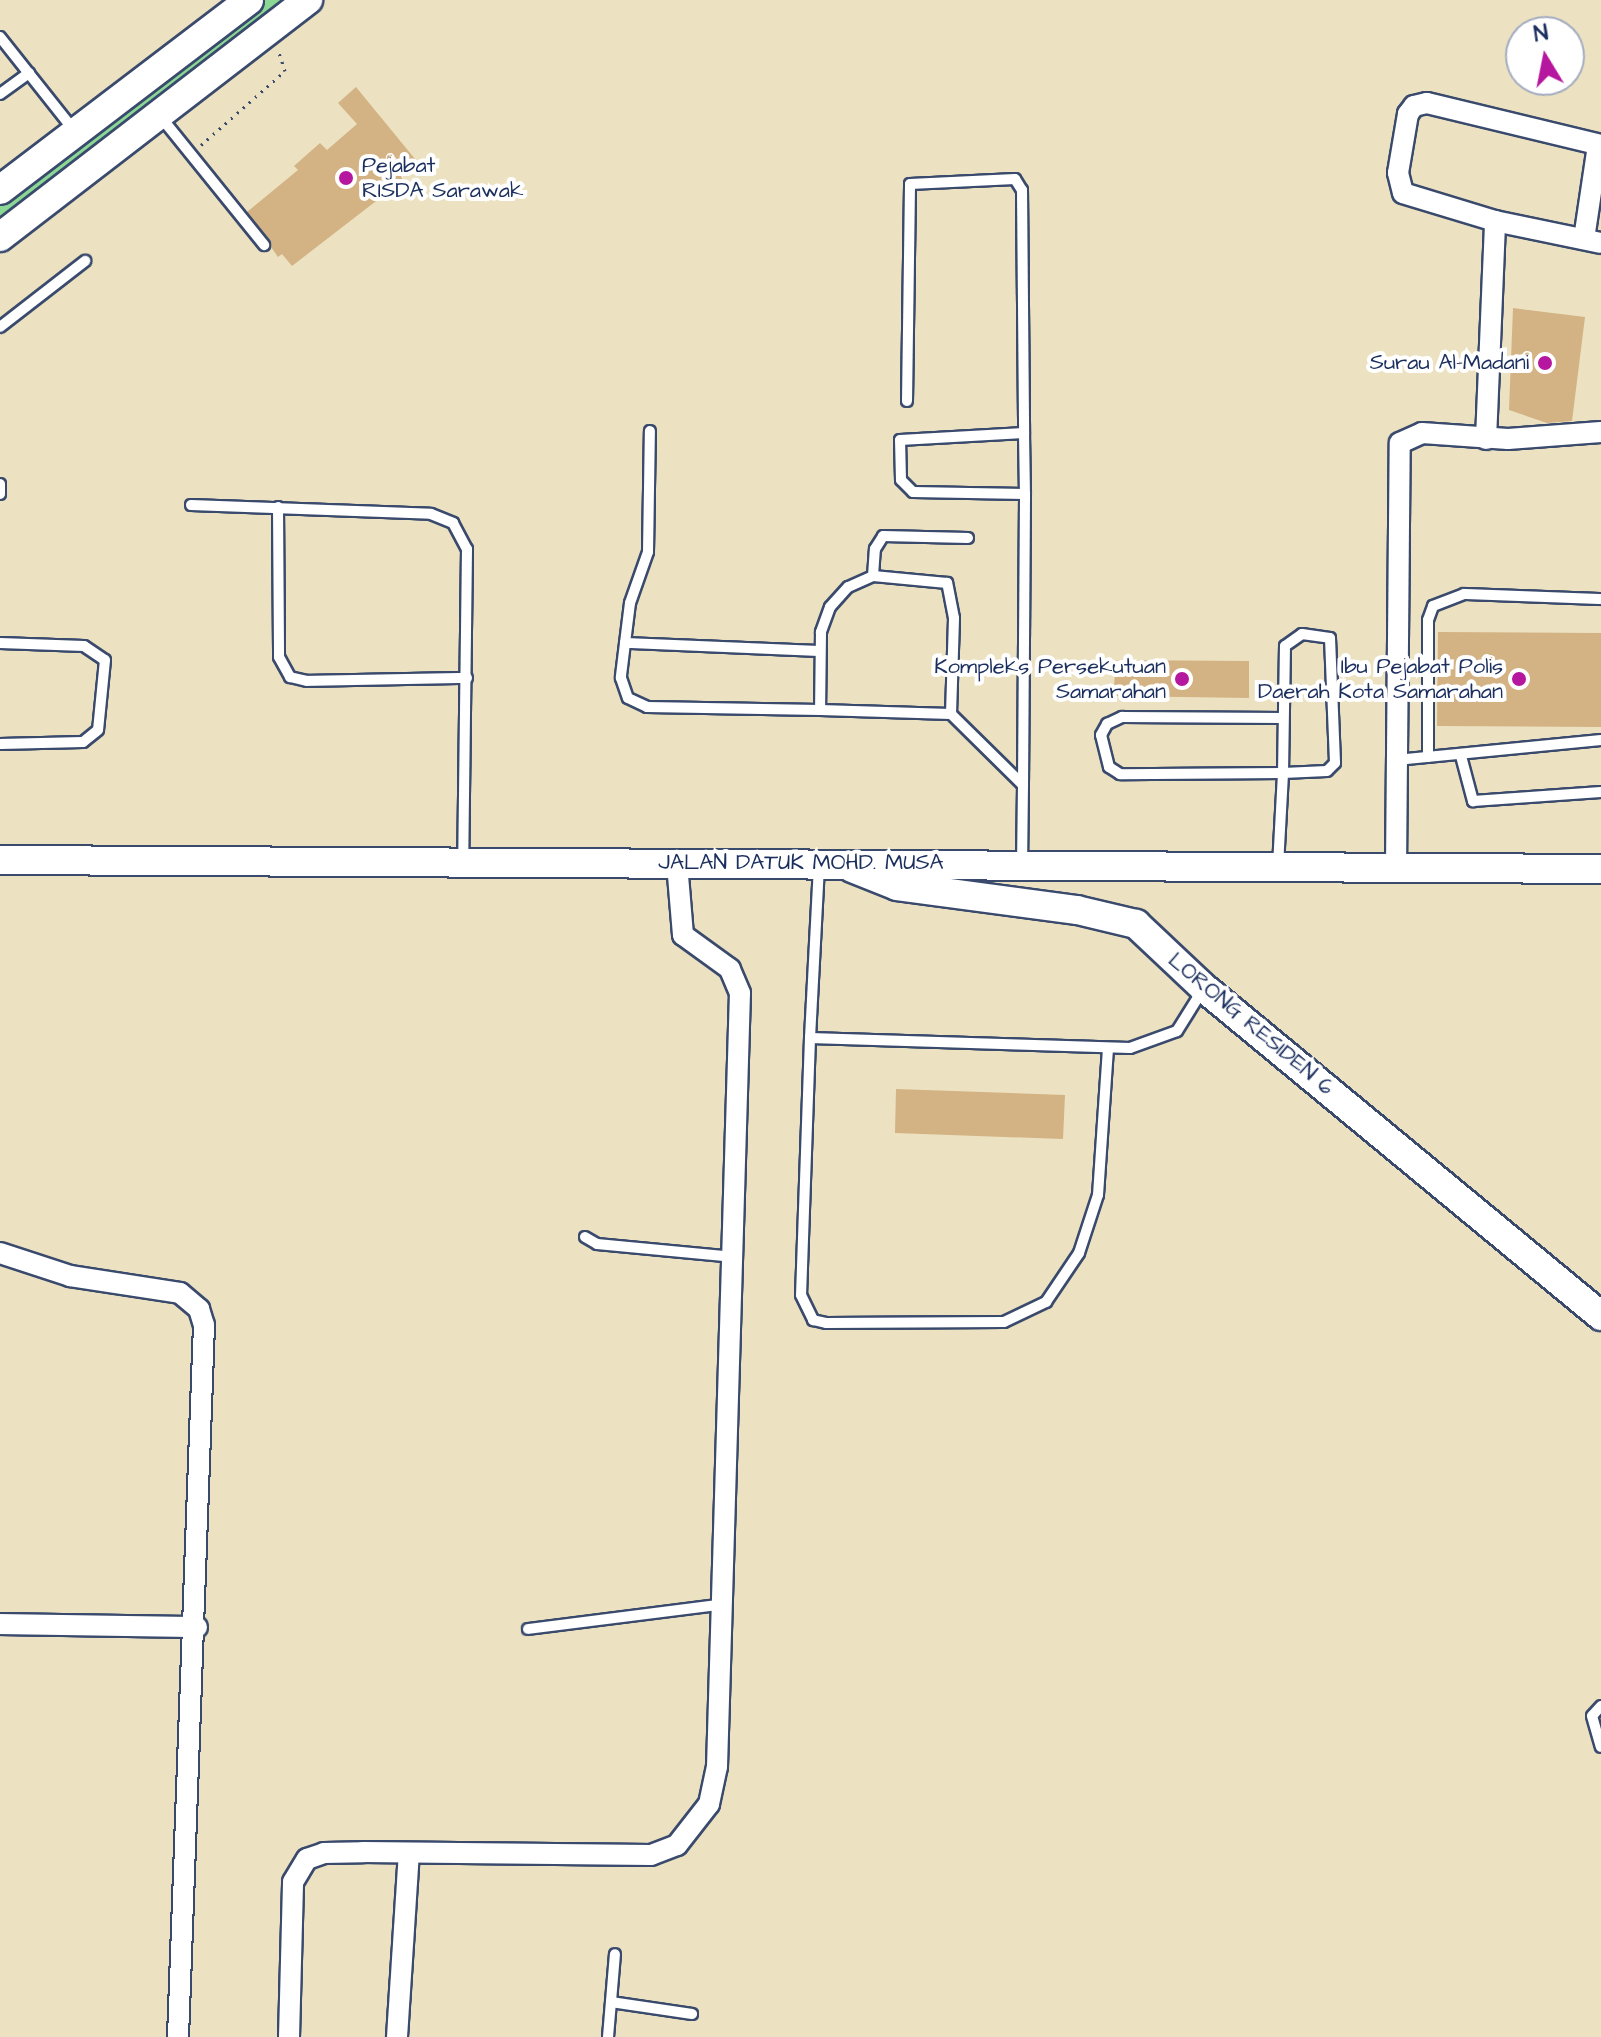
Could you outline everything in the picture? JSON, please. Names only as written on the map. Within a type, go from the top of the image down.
[{"type":"main road","points":[[0,190],[249,0]]},
{"type":"main road","points":[[0,237],[308,0]]},
{"type":"main road","name":"JALAN DATUK MOHD. MUSA","points":[[0,860],[1601,869]]},
{"type":"main road","name":"LORONG RESIDEN 6","points":[[830,864],[897,886],[1121,919],[1136,924],[1204,988],[1601,1316]]},
{"type":"street","points":[[1427,103],[1600,145],[1593,241],[1495,221],[1400,190],[1407,118],[1414,106],[1427,103]]},
{"type":"street","points":[[1486,439],[1495,221]]},
{"type":"street","points":[[1396,869],[1394,761],[1398,451],[1406,438],[1422,433],[1486,439],[1601,432]]},
{"type":"street","points":[[289,2037],[296,1871],[307,1859],[324,1853],[651,1855],[677,1845],[699,1822],[716,1783],[718,1605],[734,1257],[740,993],[730,969],[683,935],[677,863]]},
{"type":"street","points":[[0,1253],[70,1276],[180,1293],[199,1309],[205,1342],[197,1627],[178,2037]]},
{"type":"street","points":[[0,1624],[197,1627]]},
{"type":"street","points":[[397,2037],[409,1853]]},
{"type":"lane","points":[[0,37],[76,132]]},
{"type":"lane","points":[[0,94],[29,73]]},
{"type":"lane","points":[[159,116],[264,245]]},
{"type":"lane","points":[[907,401],[910,184],[1015,179],[1022,190],[1025,494],[1022,864]]},
{"type":"lane","points":[[0,327],[85,261]]},
{"type":"lane","points":[[650,431],[648,552],[630,603],[622,683],[628,698],[637,704],[951,714],[1023,785]]},
{"type":"lane","points":[[1024,433],[906,436],[898,451],[901,480],[913,492],[1025,494]]},
{"type":"lane","points":[[0,484],[0,494]]},
{"type":"lane","points":[[191,505],[431,514],[453,523],[467,549],[463,862]]},
{"type":"lane","points":[[278,507],[279,657],[290,677],[307,681],[467,678]]},
{"type":"lane","points":[[873,576],[875,549],[883,536],[968,538]]},
{"type":"lane","points":[[820,710],[819,651],[830,607],[848,587],[873,576],[940,579],[951,588],[951,714]]},
{"type":"lane","points":[[1428,757],[1428,620],[1433,606],[1464,594],[1601,599]]},
{"type":"lane","points":[[1278,868],[1283,773],[1287,640],[1302,634],[1330,638],[1335,763],[1322,772],[1283,773],[1120,774],[1107,763],[1101,735],[1107,724],[1122,717],[1283,718]]},
{"type":"lane","points":[[0,643],[84,646],[105,660],[100,722],[91,736],[83,742],[0,744]]},
{"type":"lane","points":[[625,643],[819,651]]},
{"type":"lane","points":[[1394,761],[1601,740]]},
{"type":"lane","points":[[1461,756],[1473,801],[1601,792]]},
{"type":"lane","points":[[830,864],[810,1038],[800,1283],[813,1320],[826,1323],[1004,1322],[1046,1302],[1079,1253],[1098,1195],[1108,1049]]},
{"type":"lane","points":[[810,1038],[1108,1049],[1167,1038],[1189,1018],[1204,988]]},
{"type":"lane","points":[[585,1237],[597,1244],[734,1257]]},
{"type":"lane","points":[[528,1629],[718,1605]]},
{"type":"lane","points":[[1601,1706],[1592,1716],[1601,1747]]},
{"type":"lane","points":[[608,2037],[615,1954]]},
{"type":"lane","points":[[611,2002],[692,2014]]},
{"type":"path","points":[[190,154],[285,71],[282,55],[266,33]]},
{"type":"green space","points":[[256,0],[290,0],[0,223],[0,197]]},
{"type":"building","name":"Pejabat RISDA Sarawak","points":[[356,87],[415,159],[402,168],[402,181],[292,266],[282,254],[278,257],[247,212],[298,170],[294,166],[320,143],[327,150],[357,124],[338,103]]},
{"type":"building","name":"Surau Al-Madani","points":[[1513,308],[1585,317],[1572,421],[1547,423],[1509,410]]},
{"type":"building","name":"Ibu Pejabat Polis Daerah Kota Samarahan","points":[[1438,632],[1601,633],[1601,727],[1437,726]]},
{"type":"building","name":"Kompleks Persekutuan Samarahan","points":[[1115,660],[1249,661],[1249,698],[1114,696]]},
{"type":"building","points":[[896,1089],[1065,1095],[1063,1139],[895,1133]]},
{"type":"place","name":"Pejabat RISDA Sarawak","points":[[346,178]]},
{"type":"place","name":"Surau Al-Madani","points":[[1545,363]]},
{"type":"place","name":"Kompleks Persekutuan Samarahan","points":[[1182,679]]},
{"type":"place","name":"Ibu Pejabat Polis Daerah Kota Samarahan","points":[[1519,679]]}]
